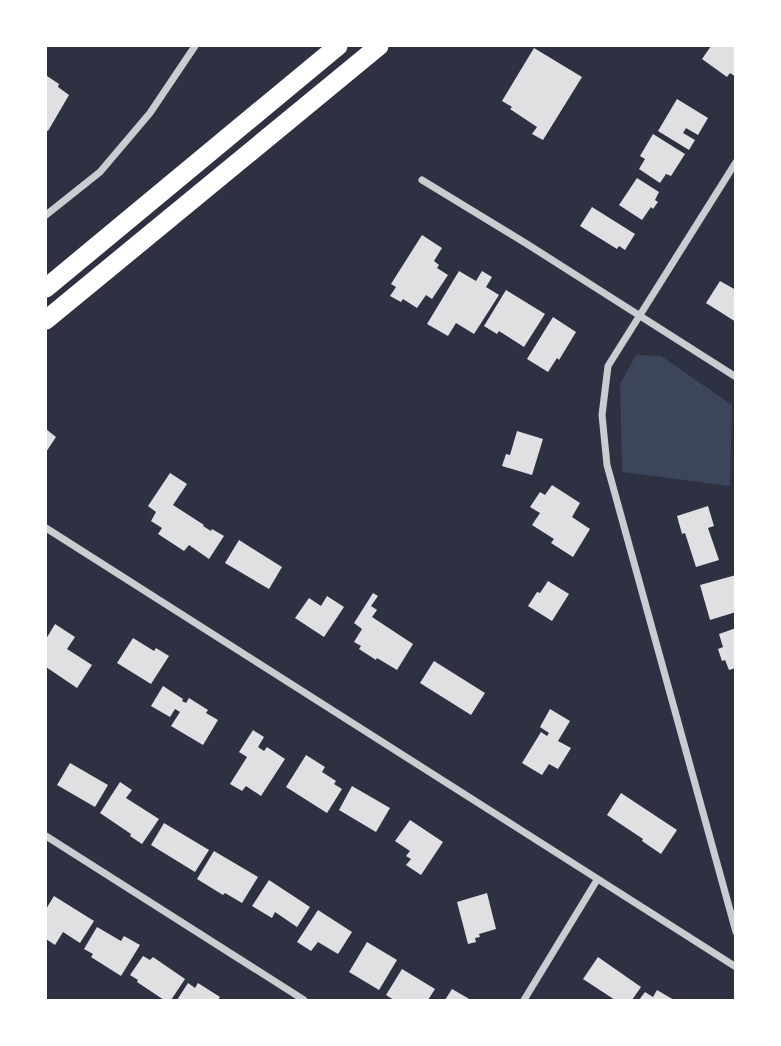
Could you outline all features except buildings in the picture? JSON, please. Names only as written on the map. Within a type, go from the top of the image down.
[{"type":"highway","points":[[46,288],[338,46]]},
{"type":"highway","points":[[46,320],[379,46]]},
{"type":"street","points":[[46,215],[100,172],[150,114],[195,46]]},
{"type":"street","points":[[736,162],[608,366],[601,415],[607,465],[736,932]]},
{"type":"street","points":[[422,180],[736,377]]},
{"type":"street","points":[[46,528],[736,967]]},
{"type":"street","points":[[46,835],[304,1000]]},
{"type":"street","points":[[524,1000],[597,880]]},
{"type":"shaded area","points":[[636,355],[661,356],[732,405],[730,486],[622,472],[620,384]]}]
